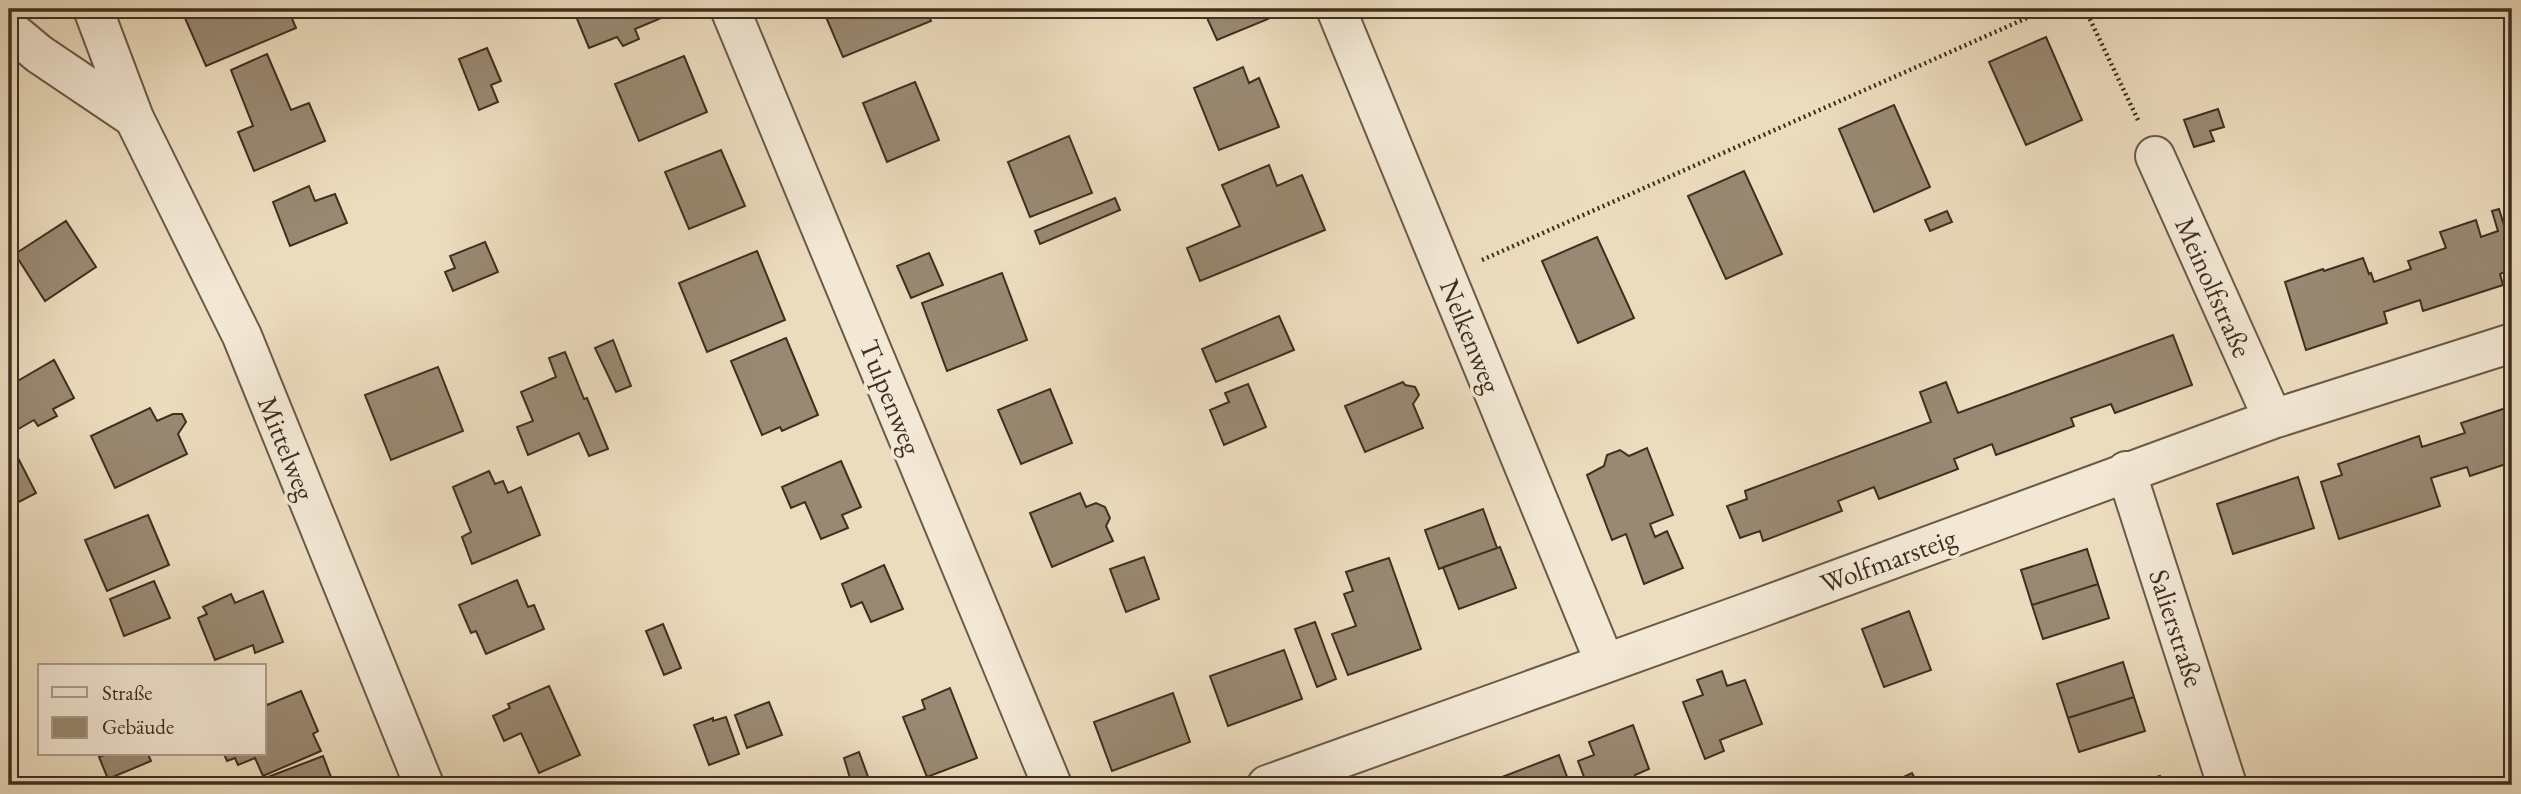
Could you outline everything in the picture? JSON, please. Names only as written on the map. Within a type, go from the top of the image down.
[{"type":"street","name":"Mittelweg","points":[[93,9],[134,118],[242,336],[424,785]]},
{"type":"street","name":"Tulpenweg","points":[[730,9],[1052,785]]},
{"type":"street","name":"Nelkenweg","points":[[1336,9],[1605,663]]},
{"type":"street","name":"Mittelweg","points":[[9,29],[39,54],[134,118]]},
{"type":"street","name":"Meinolfstraße","points":[[2155,156],[2273,419]]},
{"type":"street","name":"Wolfmarsteig","points":[[1267,785],[2126,471],[2273,419],[2512,343]]},
{"type":"street","name":"Salierstraße","points":[[2126,471],[2227,785]]},
{"type":"path","points":[[1474,264],[2048,9]]},
{"type":"path","points":[[2085,9],[2155,156]]},
{"type":"building","points":[[181,9],[288,9],[296,28],[206,66]]},
{"type":"building","points":[[573,9],[663,9],[666,16],[635,29],[639,39],[623,46],[617,37],[589,48]]},
{"type":"building","points":[[846,9],[926,9],[931,21],[843,57],[826,17]]},
{"type":"building","points":[[1203,9],[1264,9],[1268,19],[1217,40]]},
{"type":"building","points":[[2046,37],[2082,120],[2026,145],[1989,62]]},
{"type":"building","points":[[487,48],[501,81],[491,85],[498,102],[479,110],[459,59]]},
{"type":"building","points":[[267,54],[291,110],[309,103],[325,141],[254,171],[238,132],[253,126],[231,70]]},
{"type":"building","points":[[684,56],[707,112],[639,141],[615,84]]},
{"type":"building","points":[[1243,67],[1249,83],[1259,78],[1279,127],[1219,150],[1194,88]]},
{"type":"building","points":[[915,82],[939,140],[887,162],[863,103]]},
{"type":"building","points":[[1894,105],[1930,187],[1874,212],[1839,129]]},
{"type":"building","points":[[2218,109],[2224,127],[2210,131],[2214,141],[2194,147],[2184,120]]},
{"type":"building","points":[[1069,136],[1092,193],[1030,217],[1008,162]]},
{"type":"building","points":[[721,150],[745,206],[689,229],[665,172]]},
{"type":"building","points":[[1269,165],[1277,186],[1302,175],[1325,230],[1200,281],[1187,248],[1240,226],[1222,185]]},
{"type":"building","points":[[1744,171],[1782,254],[1726,279],[1688,196]]},
{"type":"building","points":[[309,186],[315,201],[335,194],[347,223],[290,246],[273,202]]},
{"type":"building","points":[[1115,198],[1120,210],[1040,244],[1035,231]]},
{"type":"building","points":[[2499,209],[2507,235],[2512,233],[2512,269],[2500,274],[2503,285],[2423,311],[2420,300],[2384,312],[2387,323],[2306,350],[2285,282],[2363,258],[2374,282],[2411,269],[2408,261],[2446,248],[2440,232],[2476,220],[2481,237],[2498,231],[2492,211]]},
{"type":"building","points":[[1947,211],[1952,222],[1930,231],[1925,220]]},
{"type":"building","points":[[66,221],[96,267],[45,301],[15,254]]},
{"type":"building","points":[[1597,237],[1634,318],[1578,343],[1542,261]]},
{"type":"building","points":[[485,242],[498,272],[453,291],[445,272],[455,268],[450,256]]},
{"type":"building","points":[[757,251],[785,320],[707,352],[679,283]]},
{"type":"building","points":[[929,253],[943,285],[911,298],[897,266]]},
{"type":"building","points":[[1002,273],[1027,340],[947,371],[922,303]]},
{"type":"building","points":[[1279,316],[1294,350],[1216,382],[1202,349]]},
{"type":"building","points":[[2173,335],[2192,385],[2115,413],[2111,404],[2071,418],[2074,426],[1996,455],[1992,444],[1954,459],[1958,469],[1879,499],[1874,487],[1838,501],[1842,511],[1763,541],[1760,531],[1740,538],[1727,506],[1747,499],[1745,491],[1931,422],[1920,392],[1946,382],[1958,413]]},
{"type":"building","points":[[786,338],[818,415],[782,431],[780,427],[762,435],[731,361]]},
{"type":"building","points":[[613,340],[631,386],[616,392],[595,348]]},
{"type":"building","points":[[565,352],[608,449],[589,456],[579,433],[528,455],[517,427],[533,421],[521,392],[556,377],[549,358]]},
{"type":"building","points":[[54,360],[74,398],[53,409],[57,416],[38,426],[34,420],[13,432],[9,425],[9,386]]},
{"type":"building","points":[[438,367],[463,431],[391,460],[365,395]]},
{"type":"building","points":[[1403,382],[1415,387],[1419,395],[1413,404],[1423,428],[1365,452],[1345,406]]},
{"type":"building","points":[[1248,384],[1266,427],[1224,445],[1210,410],[1229,402],[1225,393]]},
{"type":"building","points":[[1050,389],[1072,443],[1021,464],[998,410]]},
{"type":"building","points":[[2512,406],[2512,462],[2470,476],[2467,467],[2431,478],[2440,506],[2339,539],[2321,482],[2342,475],[2338,464],[2419,436],[2422,447],[2465,433],[2461,423]]},
{"type":"building","points":[[150,408],[157,421],[173,414],[182,414],[186,422],[178,434],[187,454],[115,488],[91,436]]},
{"type":"building","points":[[1647,448],[1673,515],[1650,524],[1655,537],[1667,531],[1683,568],[1644,584],[1626,534],[1612,540],[1587,475],[1604,466],[1607,455],[1620,450],[1629,456]]},
{"type":"building","points":[[18,458],[36,493],[9,507],[9,463]]},
{"type":"building","points":[[841,461],[861,507],[842,515],[848,528],[821,539],[805,502],[791,508],[782,487]]},
{"type":"building","points":[[489,471],[495,484],[503,481],[508,493],[521,487],[540,535],[472,564],[462,537],[471,532],[453,487]]},
{"type":"building","points":[[2298,477],[2314,528],[2233,554],[2217,504]]},
{"type":"building","points":[[1080,493],[1086,507],[1096,503],[1105,507],[1110,518],[1106,526],[1113,541],[1052,567],[1030,513]]},
{"type":"building","points":[[1483,509],[1497,548],[1439,569],[1425,530]]},
{"type":"building","points":[[148,515],[169,565],[107,591],[85,540]]},
{"type":"building","points":[[1500,547],[1516,588],[1459,609],[1443,567]]},
{"type":"building","points":[[2087,549],[2098,584],[2032,605],[2021,570]]},
{"type":"building","points":[[1144,557],[1159,599],[1126,612],[1110,569]]},
{"type":"building","points":[[1389,558],[1421,649],[1348,675],[1332,634],[1356,626],[1344,594],[1353,591],[1346,572]]},
{"type":"building","points":[[884,565],[903,609],[871,622],[862,602],[851,607],[842,584]]},
{"type":"building","points":[[517,580],[528,607],[534,605],[544,629],[486,654],[476,631],[471,633],[459,605]]},
{"type":"building","points":[[154,581],[170,618],[124,636],[110,599]]},
{"type":"building","points":[[2098,584],[2109,618],[2043,639],[2032,605]]},
{"type":"building","points":[[263,591],[283,642],[255,653],[253,645],[215,660],[198,618],[207,614],[203,607],[231,594],[235,603]]},
{"type":"building","points":[[1909,611],[1931,670],[1884,687],[1862,629]]},
{"type":"building","points":[[1315,622],[1336,679],[1317,687],[1295,629]]},
{"type":"building","points":[[663,624],[681,668],[664,675],[646,631]]},
{"type":"building","points":[[1284,650],[1302,699],[1228,726],[1210,676]]},
{"type":"building","points":[[2123,662],[2134,697],[2068,718],[2057,684]]},
{"type":"building","points":[[1722,671],[1727,686],[1745,680],[1762,724],[1720,740],[1724,751],[1705,759],[1683,702],[1703,695],[1697,680]]},
{"type":"building","points":[[549,686],[580,755],[539,773],[521,733],[504,741],[493,716],[510,708],[508,704]]},
{"type":"building","points":[[950,688],[977,758],[927,777],[903,717],[925,709],[922,700]]},
{"type":"building","points":[[301,691],[318,731],[313,734],[321,751],[263,776],[255,758],[238,765],[235,758],[227,761],[225,756],[266,756],[266,703],[267,705]]},
{"type":"building","points":[[1173,693],[1190,742],[1112,771],[1094,722]]},
{"type":"building","points":[[2134,697],[2145,731],[2079,752],[2068,718]]},
{"type":"building","points":[[769,702],[782,735],[747,748],[735,715]]},
{"type":"building","points":[[726,717],[739,754],[709,765],[694,725],[713,718],[713,721]]},
{"type":"building","points":[[1633,725],[1649,769],[1635,775],[1639,785],[1587,785],[1578,761],[1594,755],[1589,742]]},
{"type":"building","points":[[859,752],[871,785],[853,785],[849,775],[844,758]]},
{"type":"building","points":[[1559,755],[1570,785],[1484,785],[1484,784]]},
{"type":"building","points":[[149,756],[151,761],[108,779],[99,757]]},
{"type":"building","points":[[323,756],[334,785],[256,785],[255,782]]},
{"type":"building","points":[[1912,773],[1918,785],[1886,785]]},
{"type":"building","points":[[2160,776],[2163,785],[2130,785]]}]
